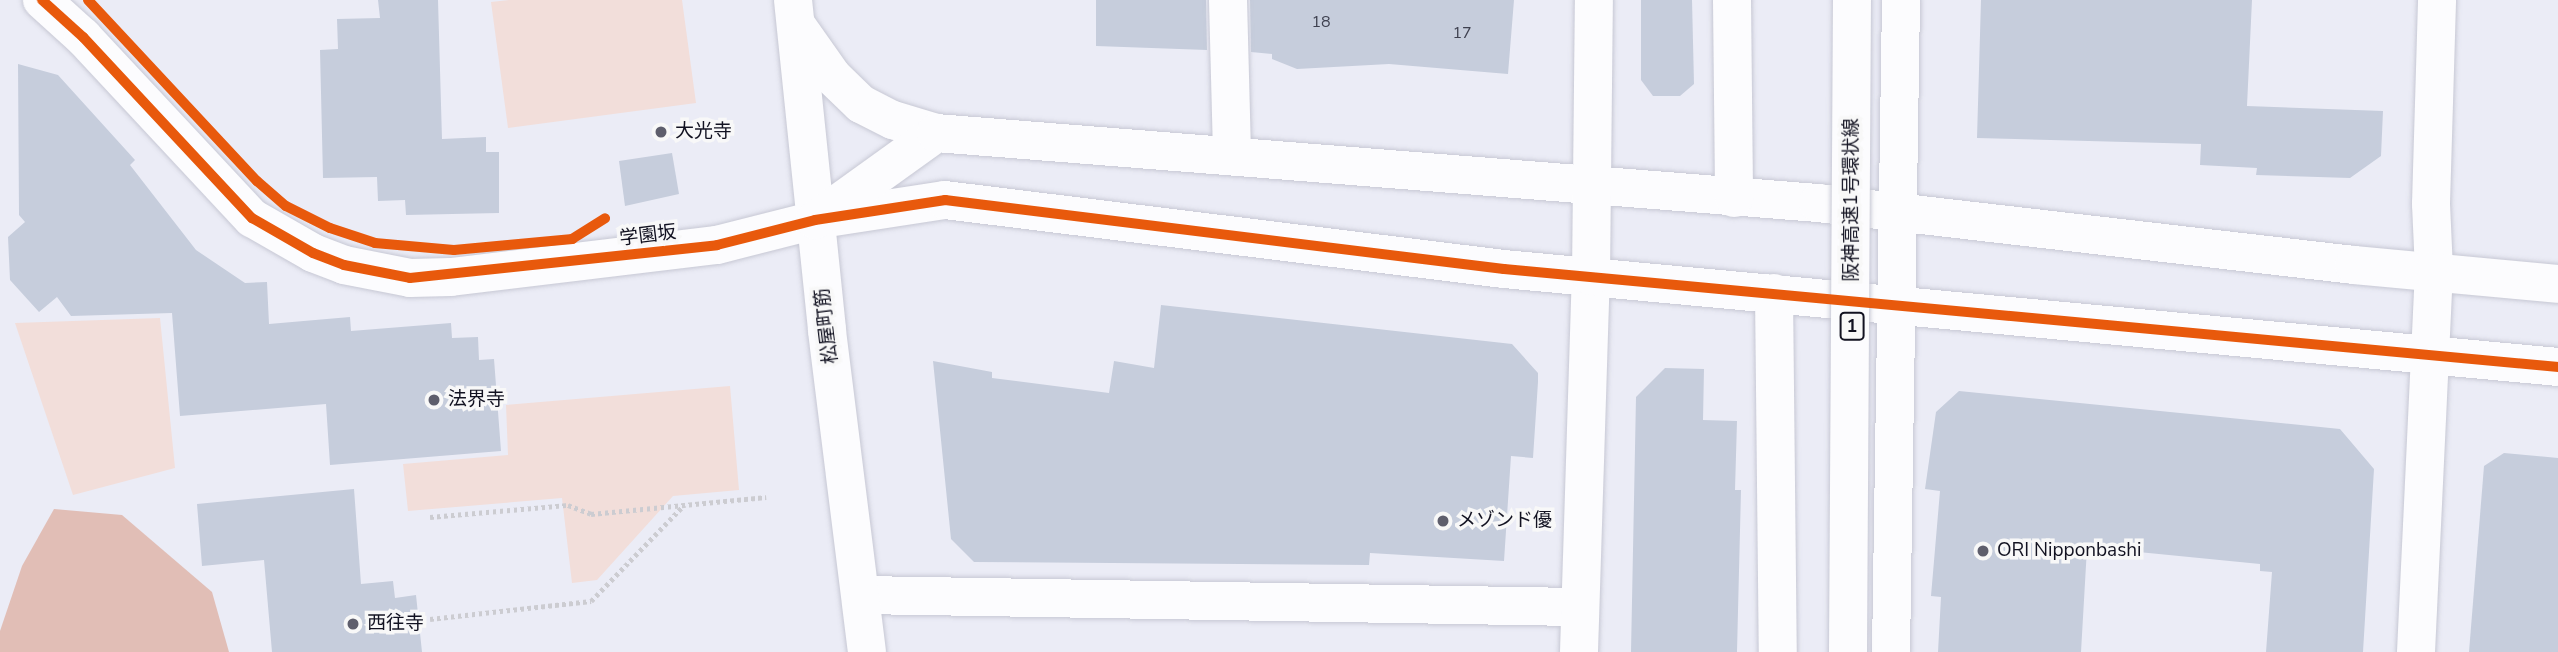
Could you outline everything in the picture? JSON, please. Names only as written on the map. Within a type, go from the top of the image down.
[{"type":"main road","name":"学園坂","points":[[42,0],[83,37],[252,218],[302,248],[344,265],[411,278],[450,277],[717,245],[815,220],[945,200],[1504,269],[1897,303],[2558,367]]},
{"type":"main road","points":[[1228,0],[1232,153]]},
{"type":"main road","points":[[1579,652],[1594,186],[1594,0]]},
{"type":"main road","name":"阪神高速1号環状線","points":[[1848,652],[1852,0]]},
{"type":"main road","points":[[1891,652],[1900,213],[1900,0]]},
{"type":"main road","points":[[2416,652],[2434,270],[2431,204],[2437,0]]},
{"type":"main road","points":[[1732,5],[1734,198]]},
{"type":"main road","name":"松屋町筋","points":[[795,12],[815,220],[867,652]]},
{"type":"main road","points":[[795,12],[833,77],[861,104],[893,120],[936,132],[1232,153],[1900,213],[2354,265],[2434,270],[2558,284]]},
{"type":"main road","points":[[815,220],[936,132]]},
{"type":"main road","points":[[1774,293],[1778,652]]},
{"type":"main road","points":[[862,594],[1579,607]]},
{"type":"path","points":[[430,517],[568,505],[591,514],[766,497]]},
{"type":"path","points":[[430,619],[591,601],[684,505]]},
{"type":"shaded area","points":[[682,0],[696,103],[508,128],[491,2]]},
{"type":"shaded area","points":[[160,318],[175,468],[73,495],[15,323]]},
{"type":"shaded area","points":[[730,386],[739,490],[673,496],[597,580],[572,583],[562,498],[408,511],[403,464],[508,455],[506,405]]},
{"type":"shaded area","points":[[54,509],[122,515],[212,592],[229,652],[0,652],[0,631],[22,566]]},
{"type":"building","points":[[378,0],[438,0],[442,139],[486,137],[486,152],[499,152],[499,213],[406,215],[405,200],[378,201],[377,177],[323,178],[320,50],[338,49],[337,19],[380,18]]},
{"type":"building","points":[[1096,0],[1206,0],[1207,50],[1096,46]]},
{"type":"building","points":[[1250,0],[1514,0],[1508,74],[1389,64],[1297,69],[1272,59],[1272,54],[1251,52]]},
{"type":"building","points":[[1641,0],[1692,0],[1694,84],[1680,96],[1653,96],[1641,80]]},
{"type":"building","points":[[1981,0],[2252,0],[2247,106],[2383,111],[2381,156],[2350,178],[2256,175],[2257,168],[2200,165],[2201,144],[1977,138]]},
{"type":"building","points":[[18,64],[58,75],[135,160],[130,165],[196,250],[245,283],[267,282],[269,324],[350,317],[351,331],[451,323],[452,338],[478,337],[479,360],[494,359],[501,451],[330,465],[326,404],[180,416],[172,313],[71,316],[57,297],[39,312],[10,280],[8,237],[25,222],[19,215]]},
{"type":"building","points":[[672,153],[679,194],[625,206],[619,161]]},
{"type":"building","points":[[1161,305],[1512,344],[1538,373],[1538,382],[1533,458],[1511,456],[1504,561],[1370,553],[1369,565],[974,562],[951,539],[933,361],[992,372],[992,378],[1109,393],[1114,361],[1154,368]]},
{"type":"building","points":[[1665,368],[1704,369],[1703,420],[1737,421],[1735,490],[1741,490],[1737,652],[1631,652],[1636,397]]},
{"type":"building","points":[[1959,391],[2340,429],[2374,469],[2363,652],[2266,652],[2272,572],[2260,571],[2260,564],[2087,548],[2081,652],[1938,652],[1941,597],[1931,596],[1940,491],[1925,489],[1936,412]]},
{"type":"building","points":[[2504,453],[2558,458],[2558,652],[2469,652],[2484,466]]},
{"type":"building","points":[[354,489],[361,584],[393,581],[395,598],[416,595],[422,652],[272,652],[264,560],[202,566],[197,504]]},
{"type":"cycle path","points":[[42,0],[83,37],[252,218],[313,253],[344,265],[410,278],[717,245],[815,220],[945,200],[1504,269],[2558,367]]},
{"type":"cycle path","points":[[88,0],[257,181],[286,206],[330,228],[375,243],[454,250],[572,239],[605,218]]},
{"type":"place","name":"大光寺","points":[[661,132]]},
{"type":"place","name":"法界寺","points":[[434,400]]},
{"type":"place","name":"メゾンド優","points":[[1443,521]]},
{"type":"place","name":"ORI Nipponbashi","points":[[1983,551]]},
{"type":"place","name":"西往寺","points":[[353,624]]}]
